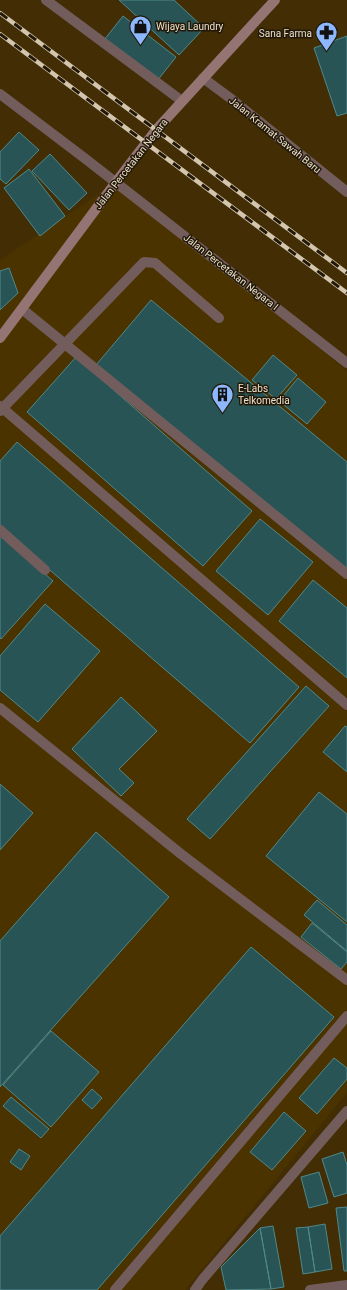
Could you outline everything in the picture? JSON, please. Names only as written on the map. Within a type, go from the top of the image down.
[{"type":"main road","name":"Jalan Percetakan Negara","points":[[0,338],[116,182],[182,101],[275,0]]},
{"type":"street","points":[[46,0],[182,101]]},
{"type":"street","name":"Jalan Kramat Sawah Baru","points":[[203,78],[347,192]]},
{"type":"street","name":"Jalan Percetakan Negara I","points":[[0,94],[116,182],[347,363]]},
{"type":"street","points":[[220,318],[155,263],[144,262],[66,344],[1,408],[347,705]]},
{"type":"street","points":[[22,309],[347,574]]},
{"type":"street","points":[[0,530],[45,570]]},
{"type":"street","points":[[0,708],[181,854],[347,980]]},
{"type":"street","points":[[115,1290],[347,1016]]},
{"type":"street","points":[[195,1290],[346,1114]]},
{"type":"street","points":[[310,1290],[347,1285]]},
{"type":"shaded area","points":[[118,181],[347,371],[347,1093],[185,1290],[0,1290],[0,260]]},
{"type":"building","points":[[119,0],[174,0],[204,28],[179,55]]},
{"type":"building","points":[[123,16],[176,57],[157,81],[104,40]]},
{"type":"building","points":[[347,36],[347,113],[337,116],[314,48]]},
{"type":"building","points":[[19,132],[39,150],[6,184],[0,179],[0,152]]},
{"type":"building","points":[[50,154],[87,193],[69,210],[32,171]]},
{"type":"building","points":[[29,169],[65,216],[40,236],[4,188]]},
{"type":"building","points":[[9,268],[18,293],[0,310],[0,271]]},
{"type":"building","name":"E-Labs Telkomedia","points":[[151,300],[347,462],[347,573],[96,365]]},
{"type":"building","points":[[273,355],[297,375],[276,399],[252,380]]},
{"type":"building","points":[[76,357],[252,511],[203,566],[27,412]]},
{"type":"building","points":[[298,378],[326,402],[307,424],[279,401]]},
{"type":"building","points":[[17,442],[299,687],[250,743],[0,527],[0,461]]},
{"type":"building","points":[[260,519],[313,562],[268,615],[216,571]]},
{"type":"building","points":[[0,534],[53,581],[1,639],[0,638]]},
{"type":"building","points":[[313,580],[347,608],[347,678],[279,621]]},
{"type":"building","points":[[45,604],[100,651],[38,722],[0,690],[0,656]]},
{"type":"building","points":[[306,686],[329,706],[210,839],[187,819]]},
{"type":"building","points":[[121,697],[157,731],[119,769],[134,783],[121,796],[72,749]]},
{"type":"building","points":[[345,726],[347,727],[347,772],[323,752]]},
{"type":"building","points":[[0,784],[33,813],[0,850]]},
{"type":"building","points":[[319,792],[347,814],[347,922],[266,856]]},
{"type":"building","points":[[96,832],[169,897],[0,1087],[0,941]]},
{"type":"building","points":[[317,900],[347,925],[347,951],[304,915]]},
{"type":"building","points":[[312,923],[347,952],[347,962],[341,969],[301,937]]},
{"type":"building","points":[[251,947],[334,1017],[97,1290],[0,1290],[0,1236]]},
{"type":"building","points":[[51,1031],[99,1072],[51,1127],[3,1085]]},
{"type":"building","points":[[334,1058],[347,1068],[347,1079],[317,1114],[299,1098]]},
{"type":"building","points":[[92,1089],[102,1098],[92,1109],[82,1100]]},
{"type":"building","points":[[11,1097],[49,1129],[41,1138],[3,1106]]},
{"type":"building","points":[[284,1112],[306,1131],[272,1170],[250,1152]]},
{"type":"building","points":[[19,1149],[30,1156],[21,1170],[10,1162]]},
{"type":"building","points":[[343,1152],[347,1165],[347,1193],[334,1197],[322,1159]]},
{"type":"building","points":[[319,1172],[328,1203],[309,1208],[301,1177]]},
{"type":"building","points":[[347,1207],[347,1271],[344,1271],[336,1208]]},
{"type":"building","points":[[325,1224],[332,1269],[315,1272],[308,1227]]},
{"type":"building","points":[[273,1226],[284,1287],[271,1289],[260,1228]]},
{"type":"building","points":[[308,1227],[315,1272],[303,1274],[296,1228]]},
{"type":"building","points":[[260,1228],[271,1289],[226,1290],[221,1267]]},
{"type":"railway","points":[[0,13],[347,273]]},
{"type":"railway","points":[[0,34],[347,293]]},
{"type":"place","name":"Wijaya Laundry","points":[[140,46]]},
{"type":"place","name":"Sana Farma","points":[[327,52]]},
{"type":"place","name":"E-Labs Telkomedia","points":[[222,414]]}]
